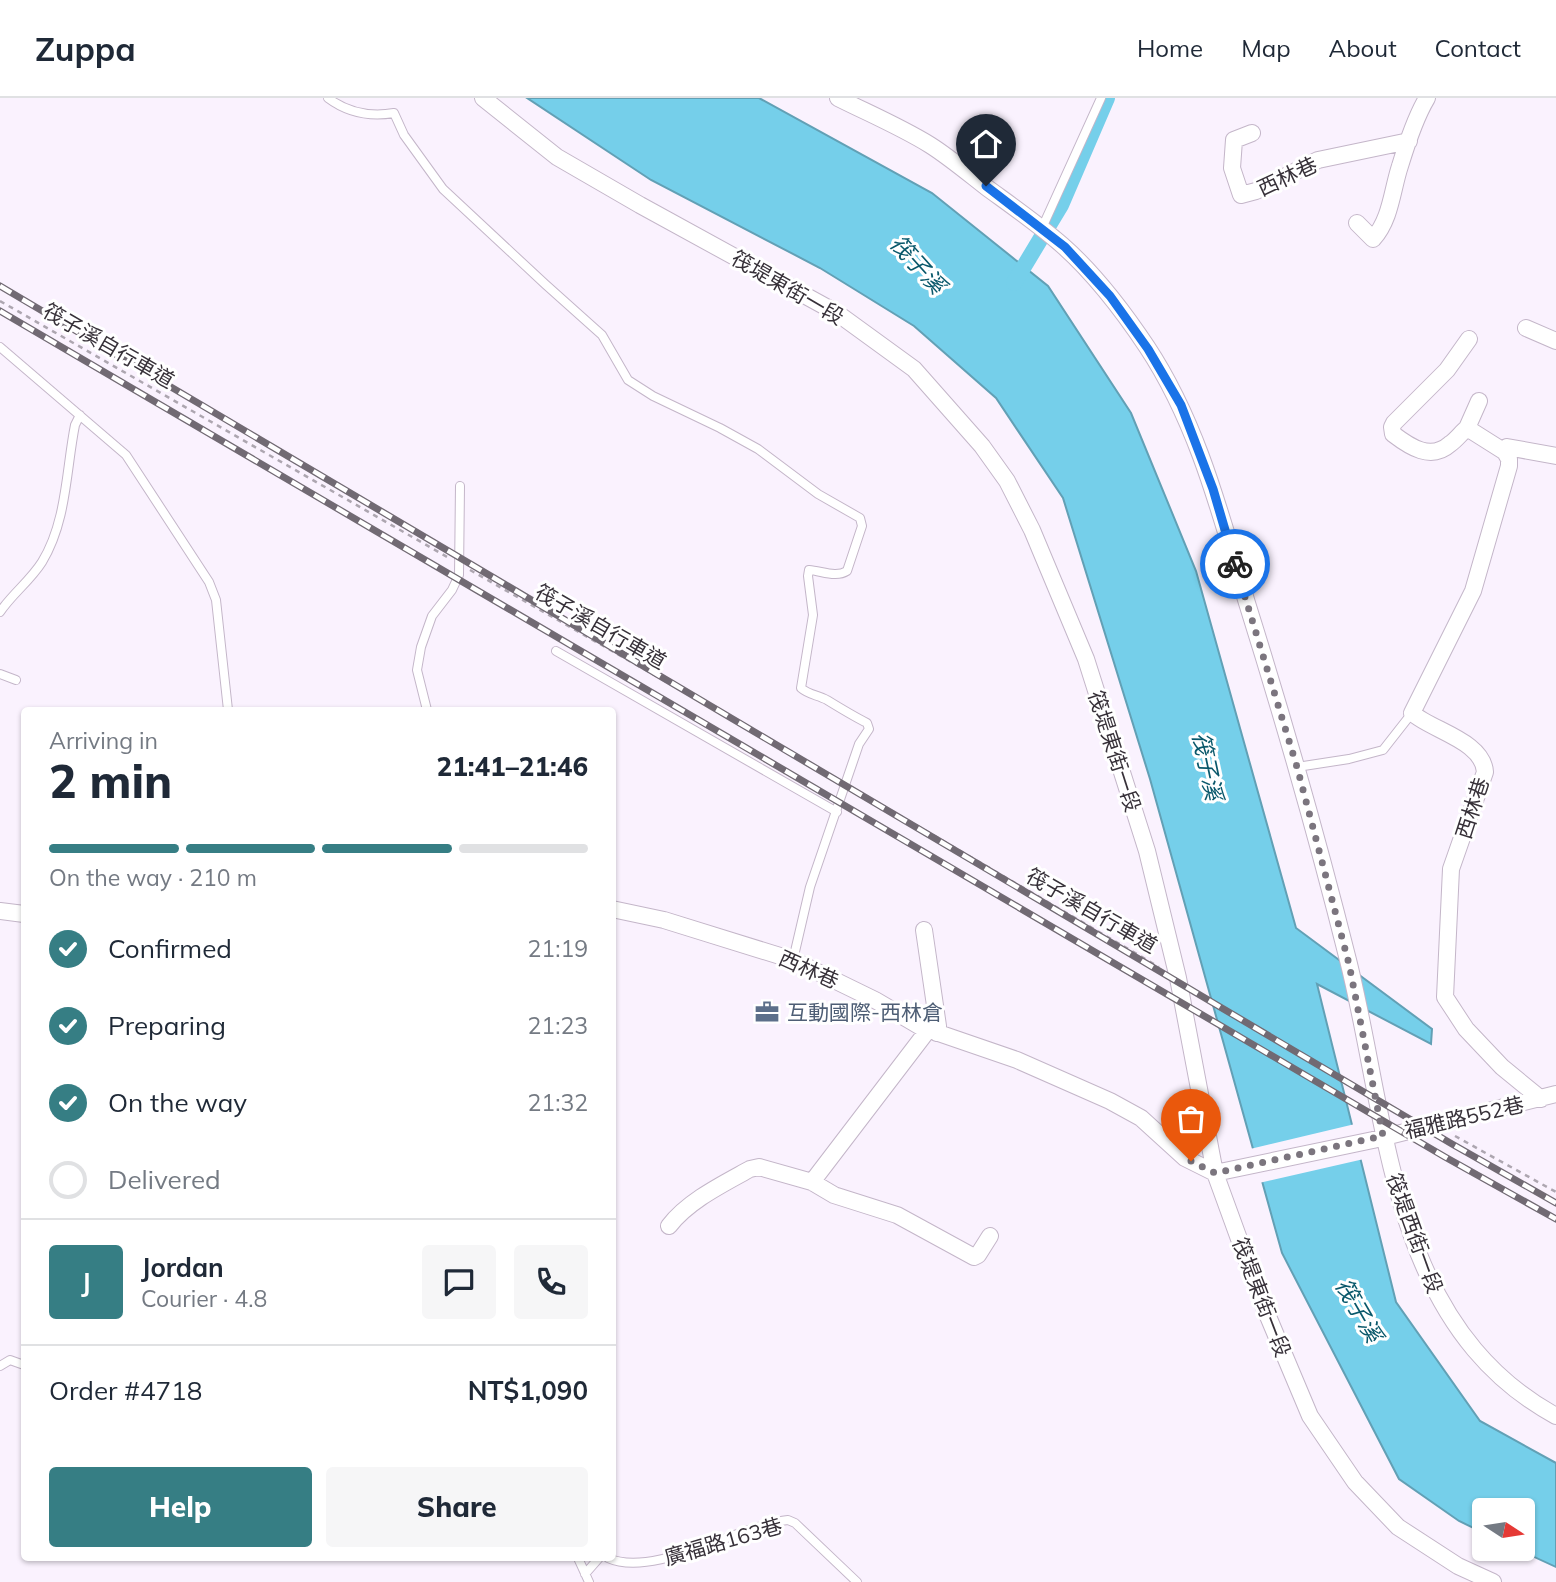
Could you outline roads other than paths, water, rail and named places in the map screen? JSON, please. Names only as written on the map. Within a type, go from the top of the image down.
[{"type":"street","name":"筏堤東街一段","points":[[483,98],[557,157],[837,313],[914,369],[982,446],[1007,481],[1032,530],[1086,659],[1147,851],[1222,1172],[1262,1302],[1310,1416],[1354,1482],[1398,1527],[1458,1566],[1493,1582]]},
{"type":"street","name":"筏堤西街一段","points":[[838,98],[863,104],[929,144],[1042,229],[1072,255],[1116,305],[1148,349],[1181,405],[1213,489],[1297,767],[1349,964],[1378,1138],[1397,1195],[1434,1288],[1460,1332],[1494,1371],[1531,1401],[1556,1416]]},
{"type":"street","points":[[1357,223],[1374,239],[1380,232],[1409,141],[1427,98]]},
{"type":"street","name":"西林巷","points":[[1252,133],[1234,140],[1232,168],[1241,195],[1256,191],[1318,160],[1409,141]]},
{"type":"street","points":[[1526,328],[1556,341]]},
{"type":"street","points":[[1469,339],[1447,370],[1394,423],[1393,434],[1410,446],[1425,452],[1437,452],[1451,444],[1467,428],[1479,401]]},
{"type":"street","points":[[1412,713],[1473,591],[1509,466],[1506,452],[1467,428]]},
{"type":"street","points":[[1506,452],[1507,447],[1556,456]]},
{"type":"street","name":"西林巷","points":[[1412,713],[1421,722],[1462,742],[1483,759],[1485,764],[1485,772],[1451,869],[1446,997],[1466,1029],[1502,1067],[1549,1096]]},
{"type":"street","name":"西林巷","points":[[616,910],[664,920],[793,960],[876,1000],[932,1032],[1017,1060],[1110,1101],[1141,1118],[1185,1158],[1222,1172]]},
{"type":"street","points":[[0,911],[21,914]]},
{"type":"street","points":[[812,1182],[938,1026],[924,930]]},
{"type":"street","name":"福雅路552巷","points":[[1222,1172],[1378,1138],[1549,1096]]},
{"type":"street","points":[[669,1226],[677,1215],[750,1169],[770,1169],[812,1182],[834,1195],[897,1215],[974,1257],[989,1237]]},
{"type":"lane","points":[[328,98],[354,111],[375,116],[394,113],[404,135],[443,189],[602,335],[628,380],[653,396],[758,449],[818,494],[860,518],[862,526],[847,571],[842,574],[809,570],[812,625],[801,688],[867,723],[869,729],[859,744],[810,887],[793,960]]},
{"type":"lane","points":[[1042,229],[1101,98]]},
{"type":"lane","points":[[0,346],[126,455],[209,582],[216,600],[228,707]]},
{"type":"lane","points":[[0,611],[7,601],[22,589],[55,537],[75,425],[80,415]]},
{"type":"lane","points":[[426,707],[417,670],[421,647],[432,616],[452,590],[459,575],[460,486]]},
{"type":"lane","points":[[556,651],[837,811]]},
{"type":"lane","points":[[0,674],[16,680]]},
{"type":"lane","points":[[1297,767],[1349,759],[1383,750],[1412,713]]},
{"type":"lane","points":[[0,1366],[10,1360],[21,1364]]},
{"type":"lane","name":"廣福路163巷","points":[[616,1561],[657,1560],[788,1520],[795,1523],[857,1582]]},
{"type":"lane","points":[[579,1561],[587,1578]]},
{"type":"lane","points":[[587,1578],[597,1561]]},
{"type":"water","name":"筏子溪","points":[[527,98],[759,98],[932,193],[1048,286],[1131,413],[1196,571],[1296,928],[1432,1029],[1431,1044],[1317,984],[1396,1302],[1480,1421],[1556,1463],[1556,1567],[1535,1557],[1535,1498],[1472,1498],[1472,1527],[1399,1479],[1282,1253],[1150,779],[1063,498],[996,398],[914,326],[820,268],[651,180]]},
{"type":"waterway","points":[[1014,283],[1061,205],[1107,98]]},
{"type":"railway","points":[[0,286],[1556,1203]]},
{"type":"railway","points":[[0,311],[1445,1157],[1556,1219]]},
{"type":"place","name":"互動國際-西林倉","points":[[767,1012]]}]
